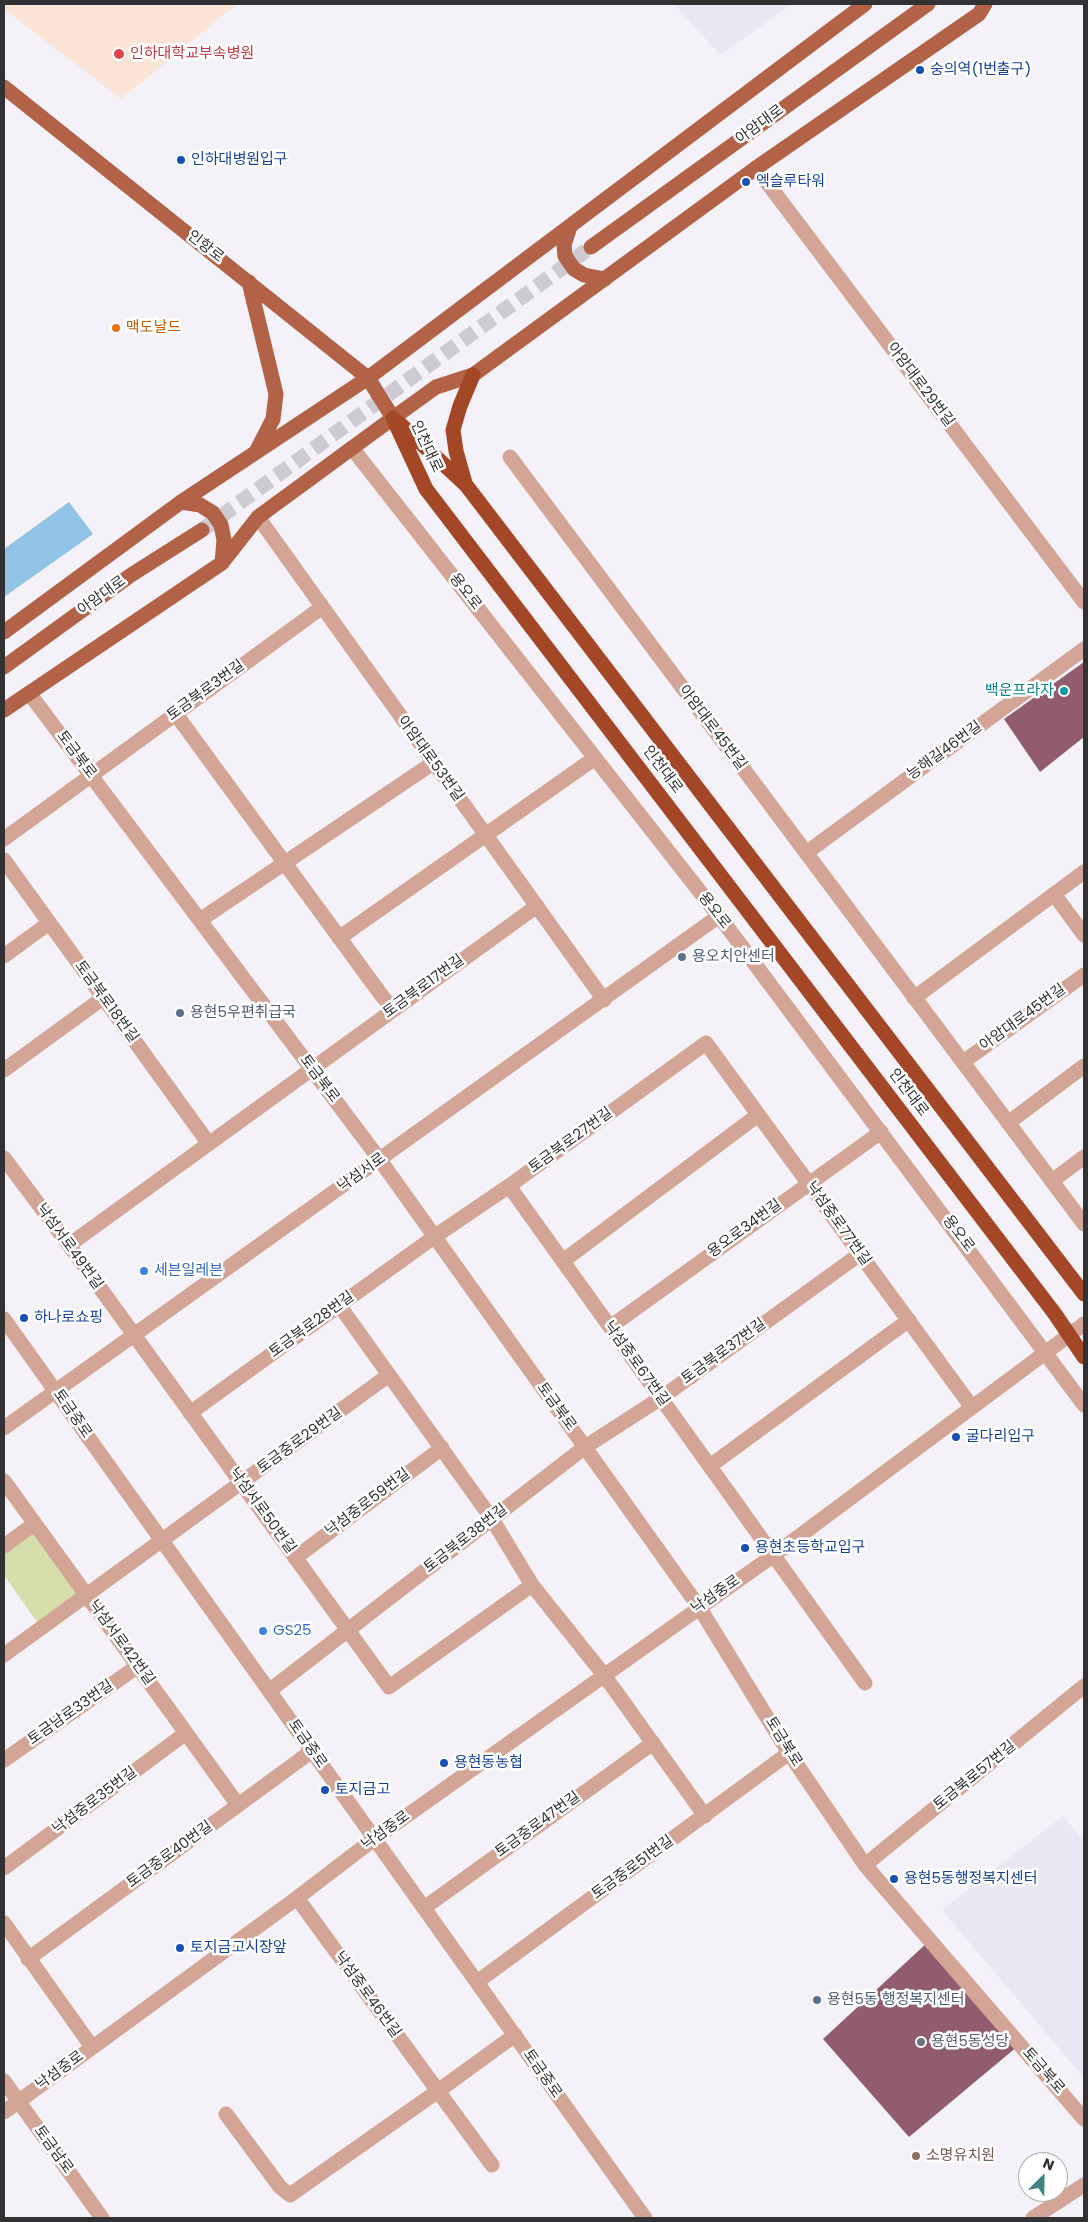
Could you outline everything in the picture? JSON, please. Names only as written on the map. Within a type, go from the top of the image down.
[{"type":"highway","points":[[466,485],[456,451],[453,430],[460,406],[473,375]]},
{"type":"highway","name":"인천대로","points":[[393,418],[466,485],[1084,1294]]},
{"type":"highway","name":"인천대로","points":[[393,418],[426,489],[1055,1314],[1082,1355]]},
{"type":"main road","points":[[4,632],[181,502],[368,378],[865,4]]},
{"type":"main road","name":"아암대로","points":[[591,247],[928,4]]},
{"type":"main road","points":[[4,710],[222,563],[258,517],[393,418],[436,388],[473,375],[756,168],[979,14],[985,4]]},
{"type":"main road","name":"인항로","points":[[4,87],[368,378],[393,418]]},
{"type":"main road","points":[[570,227],[564,245],[565,256],[574,269],[584,275],[604,278]]},
{"type":"main road","points":[[249,282],[276,394],[273,419],[256,451]]},
{"type":"main road","points":[[181,502],[200,505],[213,513],[221,525],[224,540],[222,563]]},
{"type":"main road","name":"아암대로","points":[[4,667],[131,575],[202,530]]},
{"type":"street","name":"아암대로29번길","points":[[756,168],[1084,602]]},
{"type":"street","name":"용오로","points":[[352,448],[719,916],[1046,1351],[1084,1405]]},
{"type":"street","name":"아암대로45번길","points":[[510,457],[1084,1224]]},
{"type":"street","name":"아암대로53번길","points":[[258,517],[321,608],[604,1000]]},
{"type":"street","name":"토금북로3번길","points":[[4,838],[321,608]]},
{"type":"street","name":"능해길46번길","points":[[806,853],[1084,649]]},
{"type":"street","name":"토금북로","points":[[29,693],[380,1160],[585,1447],[699,1607],[789,1753],[865,1866],[1084,2119]]},
{"type":"street","points":[[174,713],[393,1009]]},
{"type":"street","points":[[340,938],[595,758]]},
{"type":"street","points":[[200,920],[433,762]]},
{"type":"street","name":"토금북로18번길","points":[[4,860],[209,1144]]},
{"type":"street","points":[[914,998],[1084,872]]},
{"type":"street","points":[[1054,894],[1084,935]]},
{"type":"street","name":"토금북로17번길","points":[[311,1068],[536,906]]},
{"type":"street","name":"낙섬서로","points":[[4,1428],[719,916]]},
{"type":"street","points":[[4,956],[49,923]]},
{"type":"street","name":"아암대로45번길","points":[[963,1062],[1084,975]]},
{"type":"street","points":[[4,1070],[103,998]]},
{"type":"street","name":"낙섬중로77번길","points":[[706,1043],[971,1406]]},
{"type":"street","name":"토금북로27번길","points":[[434,1237],[509,1186],[706,1043]]},
{"type":"street","points":[[1008,1123],[1084,1066]]},
{"type":"street","points":[[69,1245],[311,1068]]},
{"type":"street","points":[[563,1262],[758,1115]]},
{"type":"street","name":"용오로34번길","points":[[610,1327],[881,1132]]},
{"type":"street","points":[[1052,1181],[1084,1157]]},
{"type":"street","name":"낙섬서로49번길","points":[[4,1158],[134,1336]]},
{"type":"street","name":"낙섬중로67번길","points":[[509,1186],[774,1555]]},
{"type":"street","name":"토금북로28번길","points":[[190,1413],[434,1237]]},
{"type":"street","name":"토금북로37번길","points":[[585,1447],[661,1398],[860,1254]]},
{"type":"street","points":[[339,1305],[492,1519],[532,1585],[604,1675],[705,1816]]},
{"type":"street","name":"토금중로","points":[[4,1319],[645,2218]]},
{"type":"street","points":[[710,1466],[909,1320]]},
{"type":"street","name":"낙섬중로","points":[[4,2112],[297,1898],[374,1839],[774,1555],[971,1406],[1084,1324]]},
{"type":"street","name":"낙섬서로50번길","points":[[134,1336],[389,1687],[532,1585]]},
{"type":"street","name":"토금중로29번길","points":[[4,1655],[242,1484],[389,1375]]},
{"type":"street","name":"토금북로38번길","points":[[269,1691],[585,1447]]},
{"type":"street","name":"낙섬중로59번길","points":[[295,1558],[442,1448]]},
{"type":"street","name":"낙섬서로42번길","points":[[4,1481],[238,1805]]},
{"type":"street","points":[[4,1546],[34,1524]]},
{"type":"street","points":[[774,1555],[865,1683]]},
{"type":"street","name":"토금남로33번길","points":[[4,1760],[138,1666]]},
{"type":"street","name":"토금북로57번길","points":[[865,1866],[1084,1686]]},
{"type":"street","name":"낙섬중로35번길","points":[[4,1868],[186,1733]]},
{"type":"street","name":"토금중로47번길","points":[[424,1908],[653,1743]]},
{"type":"street","name":"토금중로40번길","points":[[28,1958],[312,1751]]},
{"type":"street","name":"토금중로51번길","points":[[477,1982],[789,1753]]},
{"type":"street","name":"낙섬중로46번길","points":[[297,1898],[492,2165]]},
{"type":"street","points":[[4,1923],[92,2047]]},
{"type":"street","points":[[226,2114],[280,2188],[290,2194],[515,2035]]},
{"type":"street","name":"토금남로","points":[[4,2081],[102,2218]]},
{"type":"street","points":[[1033,2218],[1084,2184]]},
{"type":"shaded area","name":"인하대학교부속병원","points":[[4,4],[237,4],[121,99],[4,9]]},
{"type":"shaded area","points":[[674,4],[792,4],[720,55]]},
{"type":"shaded area","points":[[1063,1816],[1084,1841],[1084,2078],[942,1910]]},
{"type":"green space","points":[[33,1528],[82,1595],[39,1625],[4,1575],[4,1551]]},
{"type":"water","points":[[69,502],[93,534],[4,597],[4,549]]},
{"type":"building","name":"백운프라자","points":[[1084,662],[1084,737],[1040,772],[1004,719]]},
{"type":"building","name":"용현5동성당","points":[[928,1942],[1018,2046],[909,2137],[823,2039]]},
{"type":"tunnel","points":[[202,530],[591,247]]},
{"type":"place","name":"인하대학교부속병원","points":[[119,54]]},
{"type":"place","name":"숭의역(1번출구)","points":[[920,70]]},
{"type":"place","name":"인하대병원입구","points":[[181,160]]},
{"type":"place","name":"엑슬루타워","points":[[746,182]]},
{"type":"place","name":"맥도날드","points":[[116,328]]},
{"type":"place","name":"백운프라자","points":[[1064,691]]},
{"type":"place","name":"용오치안센터","points":[[682,957]]},
{"type":"place","name":"용현5우편취급국","points":[[180,1013]]},
{"type":"place","name":"세븐일레븐","points":[[144,1271]]},
{"type":"place","name":"하나로쇼핑","points":[[24,1318]]},
{"type":"place","name":"굴다리입구","points":[[956,1437]]},
{"type":"place","name":"용현초등학교입구","points":[[745,1548]]},
{"type":"place","name":"GS25","points":[[263,1631]]},
{"type":"place","name":"용현동농협","points":[[444,1763]]},
{"type":"place","name":"토지금고","points":[[325,1790]]},
{"type":"place","name":"용현5동행정복지센터","points":[[894,1879]]},
{"type":"place","name":"토지금고시장앞","points":[[180,1948]]},
{"type":"place","name":"용현5동 행정복지센터","points":[[817,2000]]},
{"type":"place","name":"용현5동성당","points":[[921,2042]]},
{"type":"place","name":"소명유치원","points":[[916,2156]]}]
